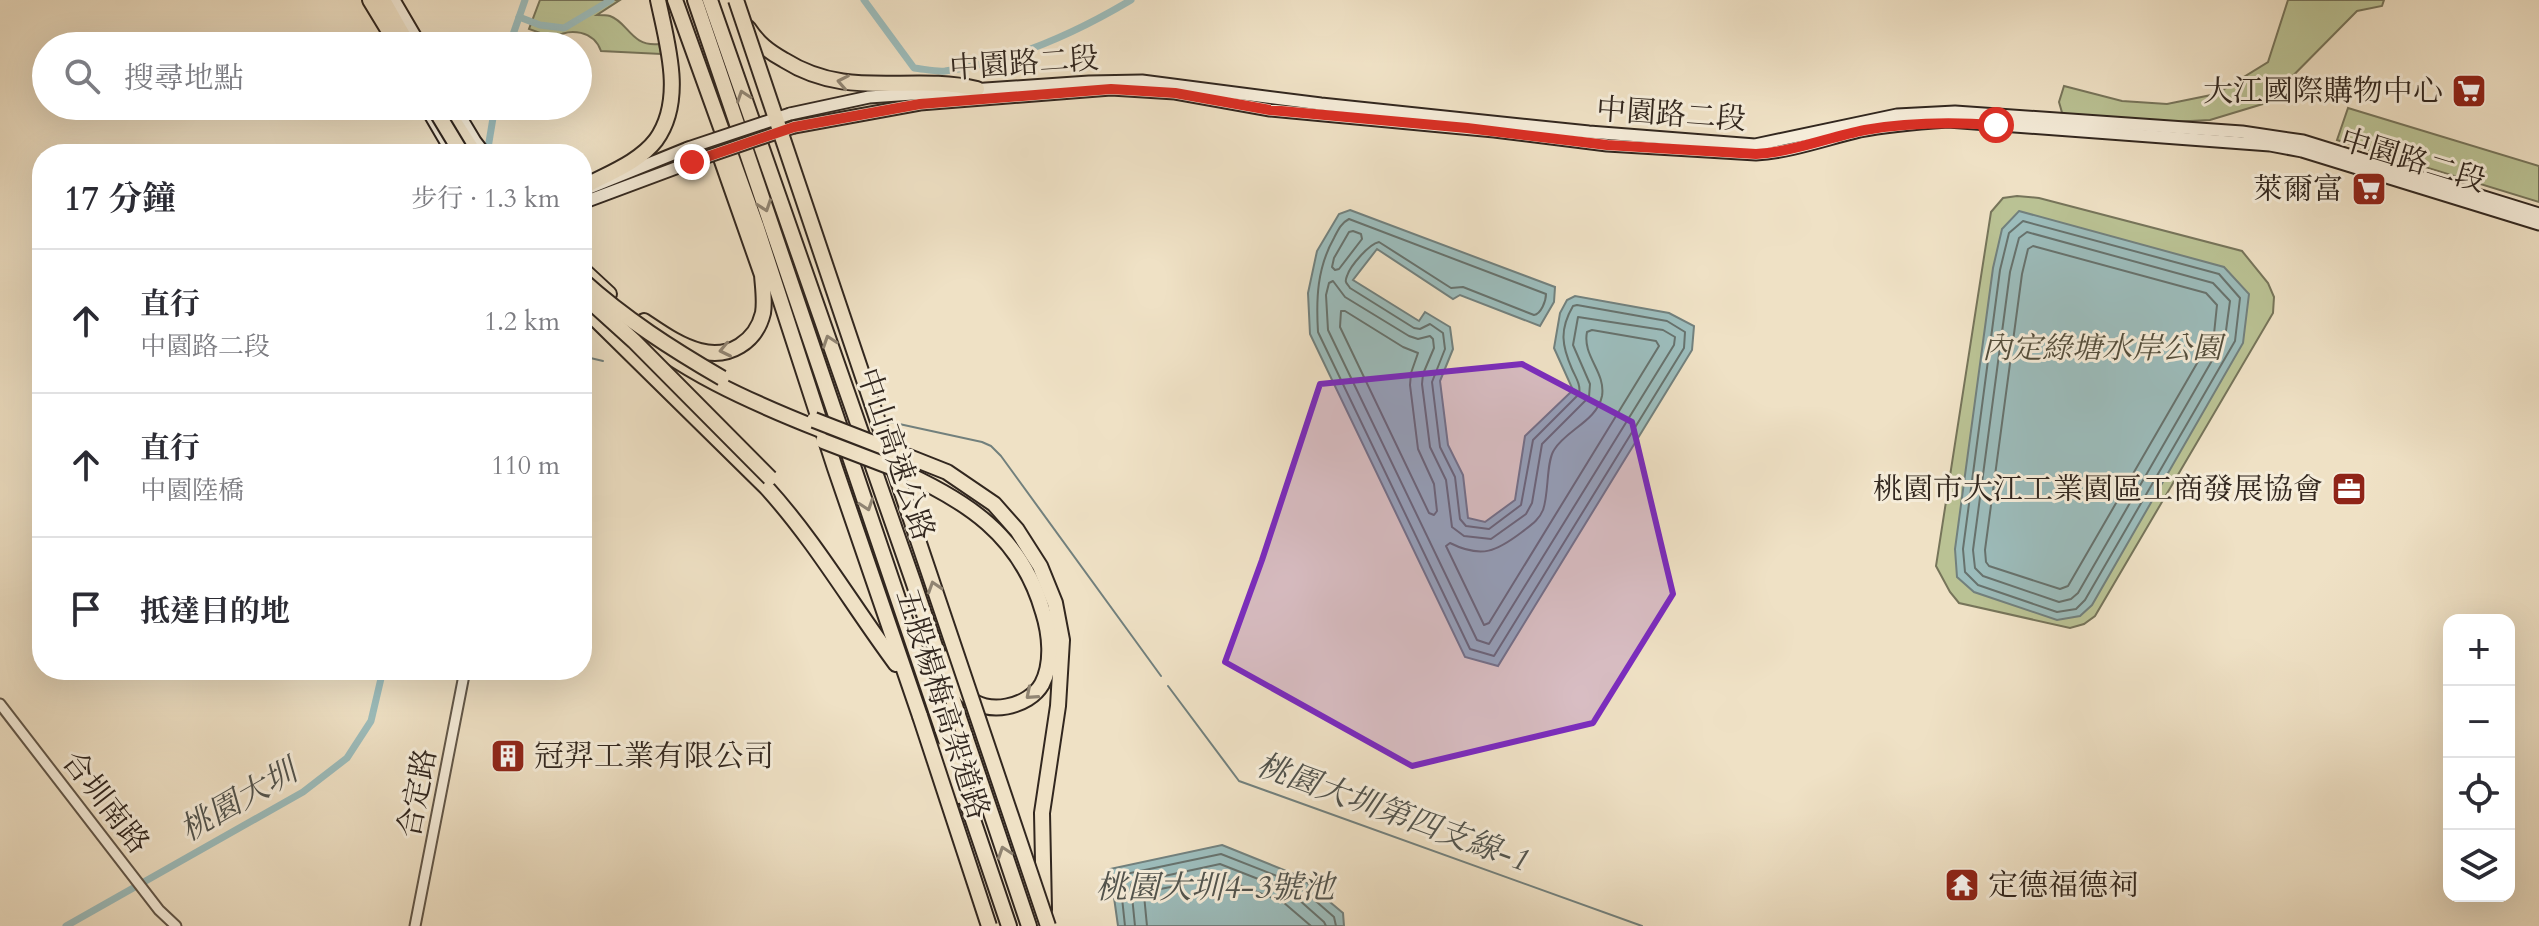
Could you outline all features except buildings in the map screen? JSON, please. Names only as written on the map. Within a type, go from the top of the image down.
[{"type":"highway","points":[[367,0],[389,32]]},
{"type":"highway","points":[[383,0],[401,32]]},
{"type":"highway","points":[[592,189],[656,140],[670,108],[672,79],[658,0]]},
{"type":"highway","points":[[614,299],[678,342],[704,353],[718,354],[741,346],[750,338],[763,314],[762,275],[668,0]]},
{"type":"highway","name":"五股楊梅高架道路","points":[[675,0],[756,225],[989,926]]},
{"type":"highway","name":"中山高速公路","points":[[695,0],[1009,926]]},
{"type":"highway","name":"中山高速公路","points":[[710,0],[913,581],[1029,926]]},
{"type":"highway","points":[[733,0],[760,46],[804,73],[852,84],[958,85],[977,89]]},
{"type":"highway","name":"五股楊梅高架道路","points":[[733,0],[1047,926]]},
{"type":"highway","points":[[438,120],[456,144]]},
{"type":"highway","points":[[453,120],[469,144]]},
{"type":"highway","points":[[592,278],[664,354]]},
{"type":"highway","points":[[592,291],[676,351],[820,430]]},
{"type":"highway","points":[[592,292],[664,354],[697,375],[745,399],[897,460],[979,515],[1017,553],[1037,596],[1048,629],[1048,661],[1041,685],[1022,703],[984,706],[969,698],[957,680],[913,581]]},
{"type":"highway","points":[[592,303],[770,478],[834,558],[890,649],[988,860]]},
{"type":"highway","points":[[592,315],[792,517],[844,586],[896,664]]},
{"type":"highway","points":[[595,318],[632,345],[703,388],[820,430],[934,476],[976,504],[1014,540],[1033,568],[1062,640],[1058,706],[1042,813],[1047,926]]},
{"type":"main road","points":[[367,0],[383,32]]},
{"type":"main road","points":[[394,0],[413,32]]},
{"type":"main road","name":"中園路二段","points":[[592,191],[688,148],[790,114],[869,97],[1142,81],[1321,104],[1755,145],[1908,123],[1948,121],[2265,134],[2303,141],[2539,214]]},
{"type":"main road","name":"中園路二段","points":[[592,193],[794,127],[920,104],[1111,89],[1175,93],[1270,110],[1467,128],[1607,145],[1756,154],[1775,153],[1809,138]]},
{"type":"main road","points":[[435,120],[448,144]]},
{"type":"main road","points":[[462,120],[477,144]]},
{"type":"main road","name":"中園路二段","points":[[2061,124],[2302,151],[2539,224]]},
{"type":"street","name":"合定路","points":[[415,926],[463,680]]},
{"type":"street","name":"合圳南路","points":[[0,704],[159,910],[176,926]]},
{"type":"highlighted area","points":[[1522,364],[1632,422],[1673,594],[1593,723],[1412,766],[1225,662],[1320,384]]},
{"type":"green space","points":[[540,0],[620,0],[597,15],[616,19],[642,42],[659,44],[661,54],[601,51],[592,38],[592,32],[537,32],[529,29]]},
{"type":"green space","points":[[2288,0],[2384,0],[2382,6],[2357,11],[2266,103],[2210,120],[2171,122],[2063,116],[2059,102],[2064,86],[2122,101],[2167,104],[2216,94],[2268,62]]},
{"type":"green space","points":[[2348,108],[2539,166],[2539,202],[2337,140]]},
{"type":"green space","name":"內定綠塘水岸公園","points":[[2003,198],[2039,198],[2242,251],[2268,283],[2274,297],[2273,313],[2095,616],[2084,624],[2070,628],[1959,603],[1936,566],[1991,212]]},
{"type":"water","points":[[1350,210],[1555,287],[1554,302],[1540,326],[1460,295],[1453,299],[1377,249],[1353,280],[1419,321],[1425,312],[1450,327],[1453,349],[1440,381],[1448,445],[1463,475],[1468,518],[1485,522],[1515,500],[1525,436],[1573,390],[1554,348],[1560,313],[1567,300],[1575,296],[1669,313],[1694,326],[1692,350],[1498,666],[1465,657],[1310,334],[1308,293],[1317,251],[1339,214]]},
{"type":"water","name":"內定綠塘水岸公園","points":[[2019,211],[2224,267],[2249,294],[2243,343],[2092,605],[2080,616],[2057,620],[1974,592],[1957,577],[1955,549],[1993,268],[2002,229]]},
{"type":"water","name":"桃園大圳4-3號池","points":[[1222,845],[1299,876],[1343,913],[1344,926],[1118,926],[1110,869]]},
{"type":"waterway","name":"桃園大圳","points":[[514,32],[525,0]]},
{"type":"waterway","points":[[519,17],[540,25],[564,28],[611,0]]},
{"type":"waterway","points":[[864,0],[914,68],[941,71],[1018,54],[1087,24],[1131,0]]},
{"type":"waterway","name":"桃園大圳","points":[[489,144],[493,120]]},
{"type":"waterway","points":[[592,358],[603,361]]},
{"type":"waterway","name":"桃園大圳第四支線-1","points":[[890,422],[991,446],[1161,676]]},
{"type":"waterway","name":"桃園大圳","points":[[66,926],[303,792],[347,758],[371,721],[381,680]]},
{"type":"waterway","name":"桃園大圳第四支線-1","points":[[1168,686],[1239,781],[1642,926]]},
{"type":"place","name":"大江國際購物中心","points":[[2469,91]]},
{"type":"place","name":"萊爾富","points":[[2369,189]]},
{"type":"place","name":"桃園市大江工業園區工商發展協會","points":[[2349,489]]},
{"type":"place","name":"冠羿工業有限公司","points":[[508,756]]},
{"type":"place","name":"定德福德祠","points":[[1962,885]]},
{"type":"route","points":[[692,162],[794,127],[920,104],[1111,89],[1175,93],[1270,110],[1467,128],[1607,145],[1756,154],[1775,153],[1863,130],[1908,123],[1948,121],[1996,125]]}]
